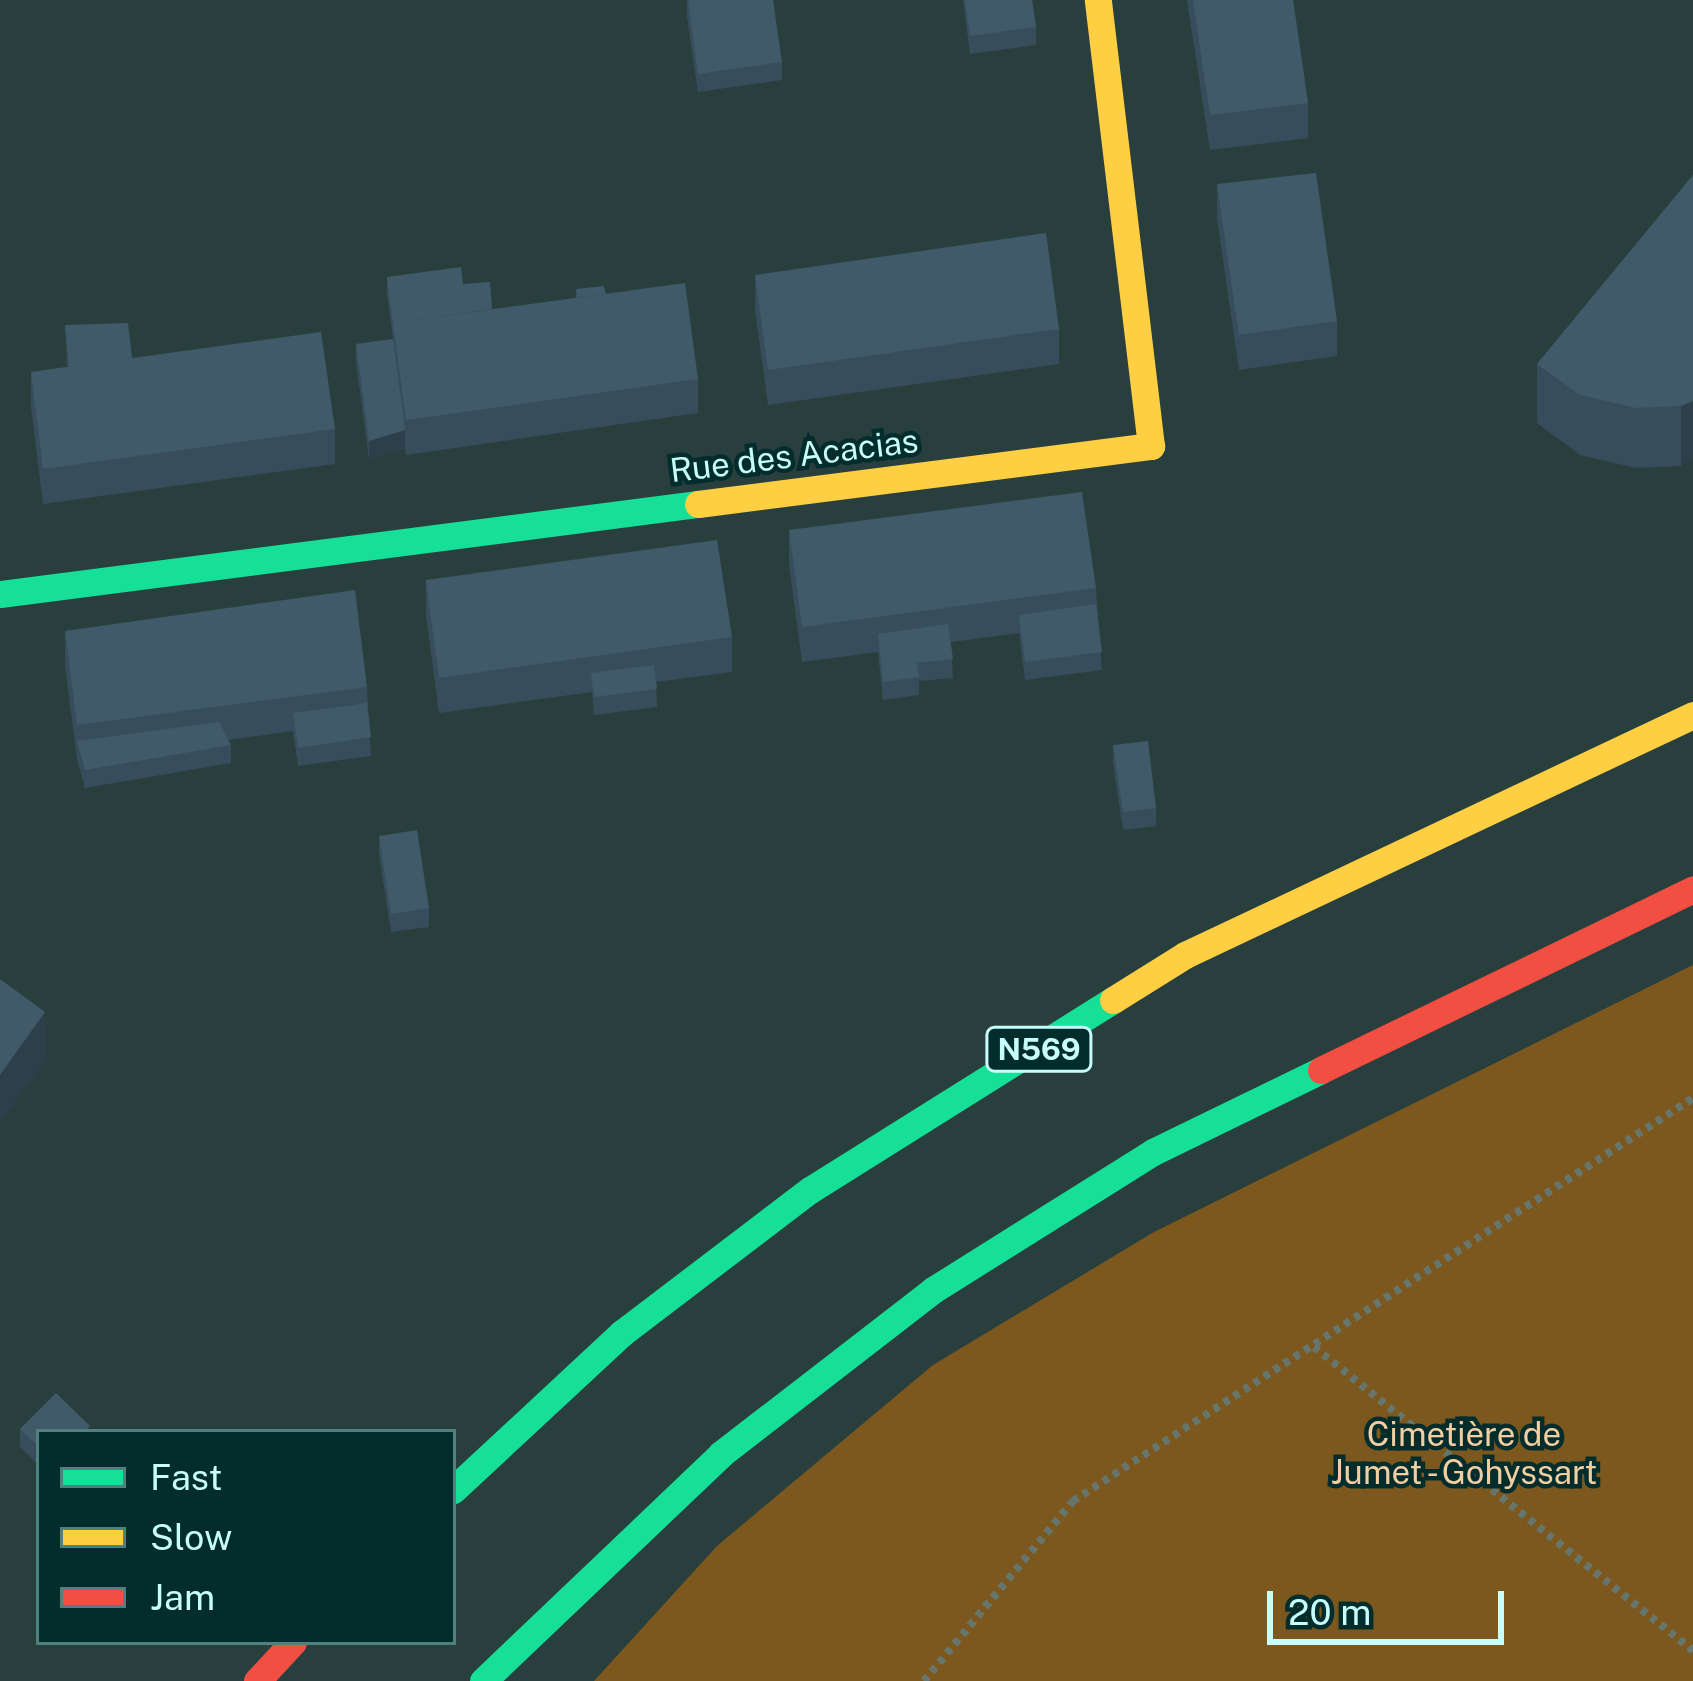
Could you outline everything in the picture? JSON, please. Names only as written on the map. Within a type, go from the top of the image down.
[{"type":"main road","name":"Rue des Acacias","points":[[0,594],[1151,446],[1098,0]]},
{"type":"main road","name":"N569","points":[[456,1487],[622,1333],[810,1190],[1185,955],[1693,715]]},
{"type":"main road","points":[[483,1681],[722,1454],[933,1290],[1154,1151],[1693,889]]},
{"type":"main road","points":[[257,1681],[290,1645]]},
{"type":"path","points":[[924,1681],[1073,1501],[1693,1098]]},
{"type":"path","points":[[1314,1347],[1693,1651]]},
{"type":"green space","name":"Cimetière de Jumet - Gohyssart","points":[[1693,965],[1693,1681],[594,1681],[717,1546],[933,1365],[1154,1232]]},
{"type":"building","points":[[688,0],[773,0],[782,62],[698,74]]},
{"type":"building","points":[[965,0],[1032,0],[1036,27],[970,36]]},
{"type":"building","points":[[1193,0],[1293,0],[1308,103],[1210,115]]},
{"type":"building","points":[[1316,173],[1337,321],[1239,335],[1217,184]]},
{"type":"building","points":[[1693,175],[1693,401],[1636,408],[1580,395],[1537,364]]},
{"type":"building","points":[[1046,233],[1059,329],[768,370],[755,275]]},
{"type":"building","points":[[461,267],[463,284],[490,282],[492,309],[393,323],[387,277]]},
{"type":"building","points":[[685,283],[698,379],[406,420],[393,323]]},
{"type":"building","points":[[604,286],[606,294],[577,297],[576,289]]},
{"type":"building","points":[[128,323],[132,358],[69,367],[65,325]]},
{"type":"building","points":[[321,332],[335,429],[43,469],[31,372]]},
{"type":"building","points":[[393,339],[405,430],[369,441],[356,344]]},
{"type":"building","points":[[1082,492],[1096,588],[802,627],[789,530]]},
{"type":"building","points":[[717,540],[732,637],[439,678],[426,580]]},
{"type":"building","points":[[355,590],[367,687],[77,725],[65,631]]},
{"type":"building","points":[[1096,604],[1102,652],[1025,662],[1019,615]]},
{"type":"building","points":[[948,624],[953,659],[917,663],[919,677],[883,682],[878,634]]},
{"type":"building","points":[[654,665],[657,689],[594,697],[591,673]]},
{"type":"building","points":[[367,703],[371,737],[298,748],[293,713]]},
{"type":"building","points":[[219,722],[231,745],[85,770],[77,741]]},
{"type":"building","points":[[1148,741],[1156,808],[1123,812],[1113,745]]},
{"type":"building","points":[[417,830],[429,908],[391,914],[379,836]]},
{"type":"building","points":[[0,979],[45,1012],[0,1075]]},
{"type":"building","points":[[56,1393],[90,1426],[36,1429],[36,1444],[20,1429]]},
{"type":"traffic: fast","points":[[0,594],[698,504]]},
{"type":"traffic: fast","points":[[456,1487],[622,1333],[810,1190],[1113,1000]]},
{"type":"traffic: fast","points":[[483,1681],[721,1454],[933,1290],[1153,1152],[1321,1070]]},
{"type":"traffic: slow","points":[[698,504],[1151,446],[1098,0]]},
{"type":"traffic: slow","points":[[1113,1000],[1185,955],[1693,715]]},
{"type":"traffic: jam","points":[[1321,1070],[1693,889]]},
{"type":"traffic: jam","points":[[257,1681],[290,1645]]}]
